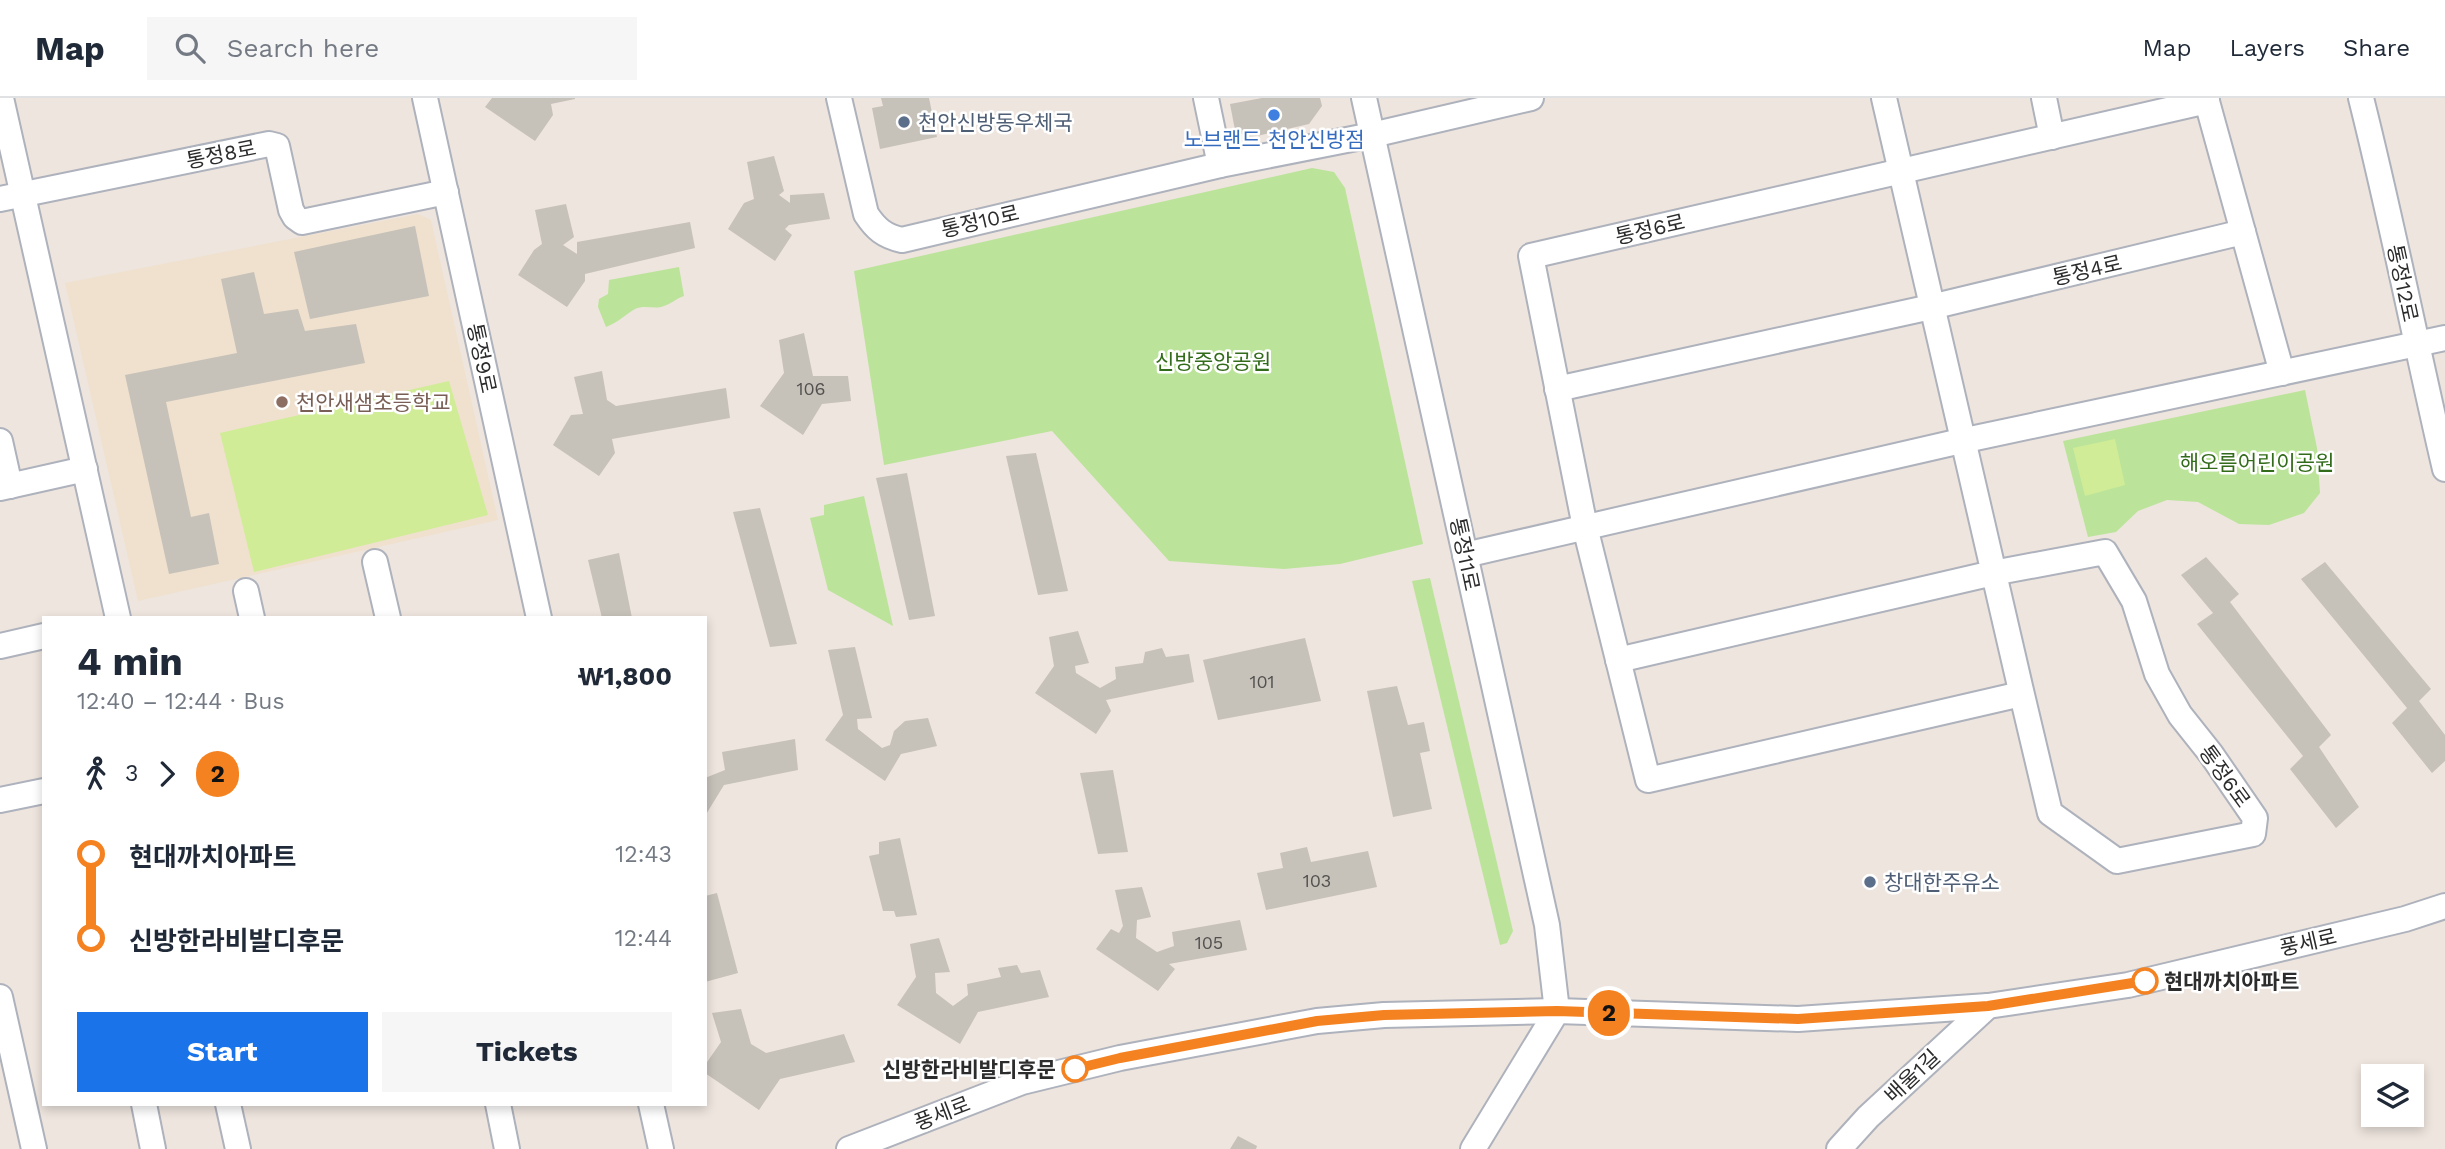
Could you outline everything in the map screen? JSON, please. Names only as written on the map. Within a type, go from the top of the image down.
[{"type":"street","points":[[1,98],[11,196],[85,469],[118,616]]},
{"type":"street","name":"통정9로","points":[[425,98],[539,616]]},
{"type":"street","name":"통정10로","points":[[839,98],[866,214],[876,228],[888,237],[902,240],[1220,165],[1372,135],[1525,99]]},
{"type":"street","points":[[1206,98],[1220,165]]},
{"type":"street","name":"통정11로","points":[[1364,98],[1547,925],[1557,1011]]},
{"type":"street","points":[[1884,98],[1961,441]]},
{"type":"street","points":[[2044,98],[2052,137]]},
{"type":"street","name":"통정12로","points":[[2361,98],[2382,179],[2445,468]]},
{"type":"street","points":[[1901,172],[2206,99],[2282,373]]},
{"type":"street","name":"통정8로","points":[[11,196],[269,144],[277,146],[291,210],[302,222],[446,192]]},
{"type":"street","name":"통정6로","points":[[1901,172],[1531,256],[1585,527],[1648,779],[2021,694]]},
{"type":"street","name":"통정4로","points":[[1931,307],[2243,232]]},
{"type":"street","points":[[1557,388],[1931,307]]},
{"type":"street","points":[[1465,555],[1961,441],[2445,338]]},
{"type":"street","points":[[0,441],[5,487],[85,469]]},
{"type":"street","name":"통정6로","points":[[1618,660],[1993,573],[2105,552],[2134,601],[2157,674],[2179,715],[2211,754],[2255,818],[2253,834],[2116,861],[2050,813],[2021,694],[1993,573],[1961,441]]},
{"type":"street","points":[[375,562],[388,616]]},
{"type":"street","points":[[246,591],[252,616]]},
{"type":"street","points":[[0,646],[42,636]]},
{"type":"street","points":[[0,800],[42,791]]},
{"type":"street","name":"풍세로","points":[[849,1149],[1022,1082],[1120,1058],[1317,1021],[1384,1015],[1557,1011],[1798,1019],[1988,1006],[2128,985],[2405,919],[2445,906]]},
{"type":"street","points":[[0,997],[34,1149]]},
{"type":"street","name":"배울1길","points":[[1839,1149],[1868,1117],[1988,1006]]},
{"type":"street","points":[[1473,1149],[1557,1011]]},
{"type":"street","points":[[144,1106],[153,1149]]},
{"type":"street","points":[[228,1106],[238,1149]]},
{"type":"street","points":[[498,1106],[507,1149]]},
{"type":"street","points":[[651,1106],[661,1149]]},
{"type":"shaded area","name":"천안새샘초등학교","points":[[418,214],[431,220],[498,520],[138,601],[65,283]]},
{"type":"green space","name":"신방중앙공원","points":[[1312,168],[1334,172],[1345,188],[1423,544],[1340,564],[1284,569],[1169,561],[1052,431],[884,465],[854,271]]},
{"type":"green space","points":[[679,267],[684,296],[660,307],[635,309],[606,327],[598,307],[599,299],[608,294],[609,280]]},
{"type":"green space","points":[[449,381],[488,515],[254,572],[220,433]]},
{"type":"green space","name":"해오름어린이공원","points":[[2305,390],[2317,448],[2320,493],[2304,513],[2269,525],[2239,524],[2198,502],[2167,500],[2138,511],[2116,532],[2088,537],[2063,441]]},
{"type":"green space","points":[[2115,439],[2125,485],[2085,496],[2073,448]]},
{"type":"green space","points":[[864,496],[893,626],[828,590],[810,518],[824,515],[824,505]]},
{"type":"green space","points":[[1430,578],[1513,931],[1507,943],[1500,945],[1412,581]]},
{"type":"building","points":[[492,98],[575,99],[551,104],[553,115],[535,141],[485,107]]},
{"type":"building","name":"천안신방동우체국","points":[[881,98],[929,98],[937,137],[880,149],[872,108],[883,106]]},
{"type":"building","name":"노브랜드 천안신방점","points":[[1262,98],[1320,98],[1322,106],[1309,124],[1248,138],[1235,130],[1230,104]]},
{"type":"building","points":[[774,156],[784,191],[779,195],[790,203],[790,195],[824,193],[830,219],[789,225],[785,229],[792,235],[775,261],[728,229],[744,203],[754,199],[747,162]]},
{"type":"building","points":[[566,204],[574,237],[563,245],[577,254],[577,242],[690,222],[695,248],[585,274],[585,281],[567,307],[518,275],[534,250],[542,244],[535,210]]},
{"type":"building","points":[[415,226],[429,296],[310,319],[294,252]]},
{"type":"building","points":[[254,272],[264,314],[298,309],[305,331],[356,324],[365,363],[166,402],[191,517],[209,513],[219,564],[169,574],[125,375],[237,353],[221,279]]},
{"type":"building","points":[[804,333],[813,376],[848,376],[851,401],[822,404],[803,435],[760,406],[784,373],[779,340]]},
{"type":"building","points":[[602,371],[607,400],[616,406],[726,388],[730,418],[612,439],[615,453],[599,476],[553,445],[571,415],[583,414],[574,377]]},
{"type":"building","points":[[1036,453],[1068,591],[1038,595],[1006,456]]},
{"type":"building","points":[[907,473],[935,616],[909,620],[876,478]]},
{"type":"building","points":[[760,508],[797,644],[770,647],[733,512]]},
{"type":"building","points":[[619,553],[632,616],[602,616],[588,560]]},
{"type":"building","points":[[2206,557],[2239,594],[2230,602],[2331,735],[2319,747],[2359,807],[2336,828],[2290,769],[2303,756],[2197,624],[2213,613],[2181,575]]},
{"type":"building","points":[[2325,562],[2431,689],[2419,701],[2445,735],[2445,761],[2432,773],[2392,723],[2407,708],[2301,579]]},
{"type":"building","points":[[1078,631],[1089,663],[1075,666],[1076,673],[1100,688],[1116,679],[1115,667],[1143,663],[1145,652],[1162,648],[1166,657],[1189,654],[1194,682],[1106,700],[1111,711],[1096,734],[1035,693],[1054,666],[1049,637]]},
{"type":"building","points":[[1305,638],[1321,701],[1218,720],[1203,660]]},
{"type":"building","points":[[855,647],[872,718],[857,719],[858,729],[882,748],[890,745],[894,731],[905,721],[928,718],[937,746],[901,754],[885,781],[825,740],[843,715],[828,650]]},
{"type":"building","points":[[1397,686],[1408,725],[1424,722],[1430,751],[1420,753],[1432,809],[1393,817],[1367,691]]},
{"type":"building","points":[[795,739],[798,770],[724,785],[707,813],[707,777],[725,770],[722,752]]},
{"type":"building","points":[[1113,770],[1128,852],[1098,854],[1080,773]]},
{"type":"building","points":[[900,838],[917,915],[896,917],[894,911],[883,911],[869,856],[879,854],[879,842]]},
{"type":"building","points":[[1307,847],[1311,862],[1368,851],[1377,887],[1266,910],[1257,873],[1283,868],[1280,853]]},
{"type":"building","points":[[1142,887],[1151,917],[1137,920],[1136,938],[1157,952],[1174,946],[1172,932],[1240,920],[1247,950],[1169,964],[1175,969],[1158,991],[1096,949],[1111,929],[1119,933],[1123,926],[1115,890]]},
{"type":"building","points":[[717,893],[738,973],[707,981],[707,896]]},
{"type":"building","points":[[939,938],[950,972],[935,973],[936,993],[953,1006],[968,995],[967,984],[1001,977],[998,968],[1017,965],[1021,973],[1040,970],[1049,997],[978,1012],[960,1044],[897,1005],[916,977],[910,944]]},
{"type":"building","points":[[741,1009],[751,1044],[766,1053],[844,1034],[855,1062],[780,1079],[759,1110],[707,1074],[707,1062],[721,1042],[712,1013]]},
{"type":"building","points":[[1238,1136],[1257,1146],[1256,1149],[1230,1149]]},
{"type":"bus line","name":"2","points":[[1075,1069],[1317,1021],[1384,1015],[1557,1011],[1798,1019],[1988,1006],[2145,981]]},
{"type":"place","name":"노브랜드 천안신방점","points":[[1274,115]]},
{"type":"place","name":"천안신방동우체국","points":[[904,122]]},
{"type":"place","name":"천안새샘초등학교","points":[[282,402]]},
{"type":"place","name":"창대한주유소","points":[[1870,882]]},
{"type":"place","name":"현대까치아파트","points":[[2145,981]]},
{"type":"place","name":"신방한라비발디후문","points":[[1075,1069]]}]
